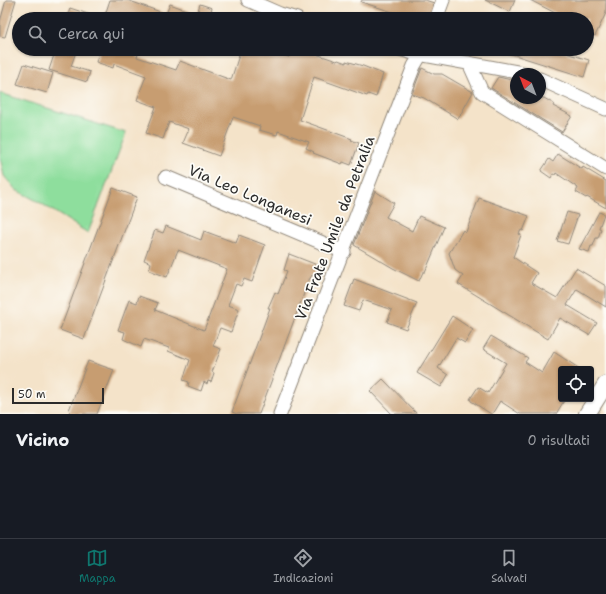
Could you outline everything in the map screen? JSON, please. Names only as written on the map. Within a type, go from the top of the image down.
[{"type":"street","points":[[248,0],[275,12]]},
{"type":"street","points":[[439,12],[443,0]]},
{"type":"street","name":"Via Frate Umile da Petralia","points":[[280,414],[344,252],[414,66],[420,56]]},
{"type":"street","points":[[440,56],[510,71]]},
{"type":"street","points":[[469,63],[482,92],[606,169]]},
{"type":"street","points":[[546,83],[606,109]]},
{"type":"street","name":"Via Leo Longanesi","points":[[166,177],[344,252]]},
{"type":"street","points":[[588,414],[606,384]]},
{"type":"green space","points":[[0,93],[126,133],[88,233],[39,202],[16,190],[4,176],[0,157]]},
{"type":"building","points":[[6,0],[16,0],[5,37],[0,36],[0,22]]},
{"type":"building","points":[[110,0],[127,0],[160,12],[106,12]]},
{"type":"building","points":[[362,0],[425,0],[434,3],[431,12],[393,12],[361,2]]},
{"type":"building","points":[[485,0],[515,0],[510,12]]},
{"type":"building","points":[[530,0],[606,0],[606,13],[595,36],[594,12],[553,12]]},
{"type":"building","points":[[170,4],[192,12],[167,12]]},
{"type":"building","points":[[200,4],[212,8],[211,12],[198,12]]},
{"type":"building","points":[[70,8],[82,12],[69,12]]},
{"type":"building","points":[[54,56],[75,56],[71,66],[90,72],[87,82],[49,70]]},
{"type":"building","points":[[98,56],[137,56],[176,70],[180,61],[231,80],[239,56],[322,56],[337,61],[346,63],[346,61],[363,66],[383,74],[376,97],[368,94],[367,96],[314,77],[300,120],[359,143],[351,165],[343,162],[342,164],[313,153],[314,152],[306,148],[309,142],[278,131],[277,135],[259,130],[260,126],[233,117],[219,156],[183,143],[189,129],[169,122],[163,139],[146,133],[156,107],[137,100],[146,76],[114,64],[113,68],[96,62]]},
{"type":"building","points":[[518,56],[576,56],[589,60],[584,77]]},
{"type":"building","points":[[24,64],[53,73],[47,93],[17,84]]},
{"type":"building","points":[[422,68],[434,74],[442,74],[473,92],[458,119],[424,98],[412,94]]},
{"type":"building","points":[[498,77],[510,80],[510,100],[491,88]]},
{"type":"building","points":[[546,99],[554,104],[553,106],[572,116],[562,132],[517,104],[546,104]]},
{"type":"building","points":[[558,154],[582,169],[583,167],[606,181],[606,208],[576,192],[578,188],[556,173],[555,175],[553,174],[551,178],[541,171],[549,159],[553,162]]},
{"type":"building","points":[[113,188],[137,197],[84,339],[60,330]]},
{"type":"building","points":[[375,191],[394,203],[386,217],[412,231],[419,216],[444,227],[425,272],[423,272],[419,281],[393,268],[354,245]]},
{"type":"building","points":[[479,198],[529,216],[523,231],[521,230],[519,234],[521,235],[513,257],[537,273],[531,283],[557,298],[576,268],[606,286],[606,307],[577,289],[567,305],[597,323],[589,335],[560,318],[548,339],[458,284],[463,276],[455,270],[449,253],[463,230],[466,232]]},
{"type":"building","points":[[567,212],[578,215],[568,244],[557,241]]},
{"type":"building","points":[[599,212],[604,214],[599,228],[601,229],[598,238],[596,238],[589,252],[579,249]]},
{"type":"building","points":[[166,226],[201,240],[204,231],[236,243],[239,235],[265,245],[252,282],[244,279],[241,286],[236,284],[228,305],[239,309],[231,332],[220,328],[213,346],[221,349],[212,372],[214,373],[211,382],[208,381],[207,384],[204,382],[201,391],[188,386],[189,382],[183,380],[190,360],[168,351],[169,348],[144,339],[141,347],[123,339],[125,332],[118,330],[129,300],[137,303],[139,296],[158,303],[155,310],[204,330],[227,269],[178,250],[167,277],[149,270],[151,263],[144,260],[155,230],[163,233]]},
{"type":"building","points":[[289,254],[325,268],[321,278],[312,275],[309,280],[259,414],[237,414],[232,412],[270,308],[268,308],[275,292],[278,294],[287,271],[284,270]]},
{"type":"building","points":[[354,279],[417,303],[406,329],[387,322],[392,310],[363,300],[359,311],[344,306]]},
{"type":"building","points":[[452,316],[473,330],[465,343],[456,338],[438,368],[448,375],[441,387],[417,373]]},
{"type":"building","points":[[491,336],[528,358],[525,362],[542,373],[554,352],[575,366],[558,366],[558,402],[563,402],[556,414],[520,414],[500,401],[491,414],[471,401],[470,399],[478,387],[488,393],[506,363],[483,349]]},
{"type":"building","points":[[88,361],[114,370],[97,414],[69,414],[69,410]]},
{"type":"building","points":[[383,379],[417,414],[392,414],[370,391]]}]
